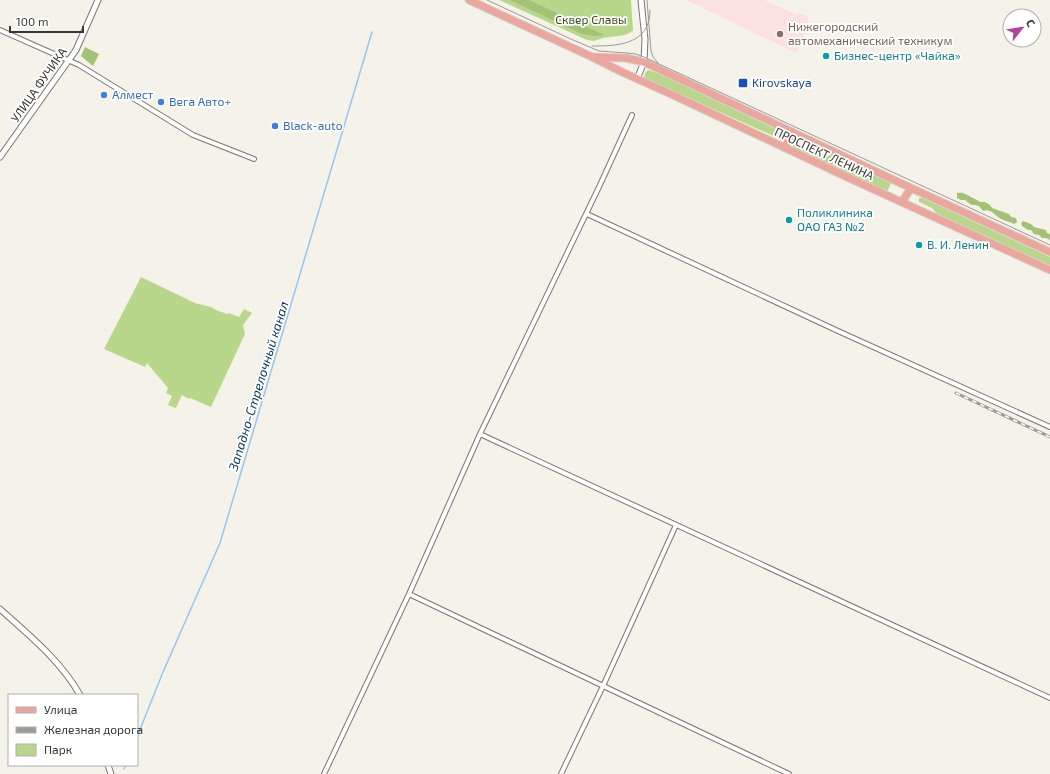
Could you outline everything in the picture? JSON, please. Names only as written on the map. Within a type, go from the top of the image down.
[{"type":"main road","name":"ПРОСПЕКТ ЛЕНИНА","points":[[469,0],[1050,270]]},
{"type":"main road","name":"ПРОСПЕКТ ЛЕНИНА","points":[[590,56],[626,58],[644,62],[1050,252]]},
{"type":"main road","points":[[785,148],[792,132]]},
{"type":"main road","points":[[902,202],[911,188]]},
{"type":"street","name":"УЛИЦА ФУЧИКА","points":[[0,157],[76,50],[98,0]]},
{"type":"street","points":[[637,79],[644,62],[645,39],[641,0]]},
{"type":"street","points":[[0,30],[79,65],[193,135],[254,159]]},
{"type":"street","points":[[325,774],[409,594],[480,434],[632,115]]},
{"type":"street","points":[[586,214],[1050,427]]},
{"type":"street","points":[[480,434],[1050,698]]},
{"type":"street","points":[[561,774],[603,686],[676,525]]},
{"type":"street","points":[[409,594],[789,774]]},
{"type":"street","points":[[0,609],[52,658],[67,675],[79,694]]},
{"type":"shaded area","name":"Нижегородский автомеханический техникум","points":[[686,0],[766,0],[798,15],[799,13],[807,16],[809,25],[796,53]]},
{"type":"green space","name":"Сквер Славы","points":[[499,0],[631,0],[633,31],[625,35],[603,38],[594,41],[587,40]]},
{"type":"green space","points":[[510,0],[529,0],[604,35],[595,36],[582,34]]},
{"type":"green space","points":[[85,47],[99,54],[93,66],[81,56]]},
{"type":"green space","points":[[648,70],[658,73],[778,130],[781,133],[779,137],[776,137],[644,78],[645,73]]},
{"type":"green space","points":[[795,143],[827,156],[831,155],[891,183],[887,192],[795,149],[793,146]]},
{"type":"green space","points":[[957,193],[964,194],[980,202],[985,202],[992,208],[1016,218],[1017,222],[1014,224],[1000,218],[990,211],[983,211],[978,206],[969,204],[965,200],[957,198]]},
{"type":"green space","points":[[919,198],[923,198],[1050,257],[1050,267],[937,214],[932,208],[919,202]]},
{"type":"green space","points":[[1023,221],[1034,227],[1046,230],[1047,233],[1050,234],[1050,240],[1034,234],[1031,230],[1028,230],[1022,226],[1021,223]]},
{"type":"green space","points":[[141,277],[195,303],[211,307],[218,311],[239,317],[244,309],[252,313],[243,325],[245,334],[211,407],[182,395],[176,408],[168,405],[172,396],[166,393],[168,388],[147,363],[145,367],[104,349]]},
{"type":"waterway","name":"Западно-Стрелочный канал","points":[[138,734],[163,672],[220,543],[372,32]]},
{"type":"tram line","points":[[487,0],[599,51],[636,54],[644,57],[1050,245]]},
{"type":"tram line","points":[[647,0],[651,51],[653,57],[658,63]]},
{"type":"tram line","points":[[592,46],[622,44],[636,38],[642,34],[647,26],[650,10]]},
{"type":"railway","points":[[956,393],[1050,437]]},
{"type":"place","name":"Нижегородский автомеханический техникум","points":[[780,34]]},
{"type":"place","name":"Бизнес-центр «Чайка»","points":[[826,56]]},
{"type":"place","name":"Kirovskaya","points":[[743,83]]},
{"type":"place","name":"Алмест","points":[[104,95]]},
{"type":"place","name":"Вега Авто+","points":[[161,102]]},
{"type":"place","name":"Black-auto","points":[[275,126]]},
{"type":"place","name":"Поликлиника ОАО ГАЗ №2","points":[[789,220]]},
{"type":"place","name":"В. И. Ленин","points":[[919,245]]}]
